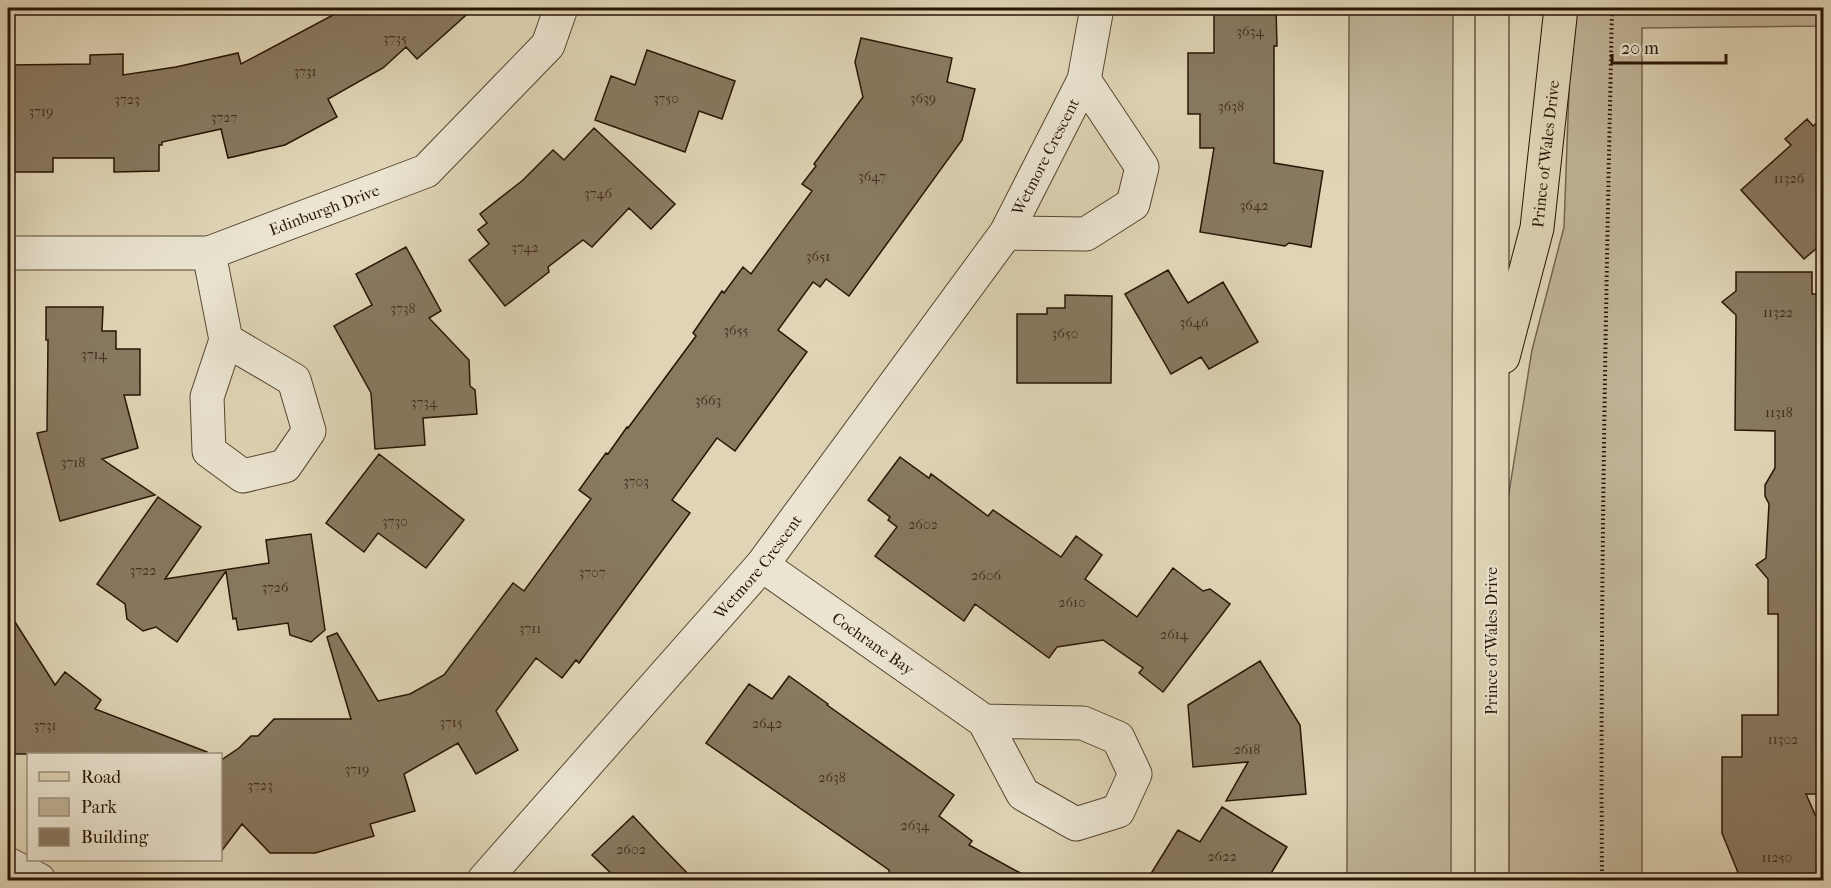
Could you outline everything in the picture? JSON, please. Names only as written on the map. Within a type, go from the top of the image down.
[{"type":"main road","name":"Prince of Wales Drive","points":[[1492,8],[1492,880]]},
{"type":"main road","name":"Prince of Wales Drive","points":[[1491,402],[1537,228],[1562,8]]},
{"type":"street","name":"Edinburgh Drive","points":[[8,253],[209,253],[426,171],[548,45],[561,8]]},
{"type":"street","name":"Wetmore Crescent","points":[[484,880],[762,565],[1006,233],[1084,80],[1097,8]]},
{"type":"street","name":"Wetmore Crescent","points":[[1006,233],[1086,234],[1133,204],[1142,167],[1084,80]]},
{"type":"street","points":[[209,253],[226,340]]},
{"type":"street","name":"Cochrane Bay","points":[[762,565],[984,721]]},
{"type":"street","points":[[8,864],[39,880]]},
{"type":"path","points":[[1602,880],[1600,718],[1611,8]]},
{"type":"green space","points":[[1349,8],[1453,8],[1451,880],[1347,880]]},
{"type":"green space","points":[[1572,8],[1823,8],[1823,26],[1642,28],[1642,880],[1506,880],[1506,511],[1532,350],[1564,227]]},
{"type":"building","points":[[346,8],[474,8],[417,59],[406,47],[383,68],[328,99],[337,117],[285,145],[228,158],[221,129],[162,142],[162,145],[159,145],[159,171],[114,172],[114,158],[53,158],[53,172],[8,172],[8,65],[90,64],[90,55],[123,54],[123,75],[176,67],[238,53],[241,64]]},
{"type":"building","points":[[1214,8],[1276,8],[1274,163],[1323,171],[1311,247],[1289,243],[1285,246],[1200,232],[1214,148],[1200,148],[1200,114],[1188,114],[1188,53],[1214,53]]},
{"type":"building","points":[[861,38],[952,58],[947,82],[975,89],[962,140],[849,296],[826,279],[820,287],[813,282],[778,330],[807,352],[735,451],[717,438],[672,500],[690,513],[579,663],[576,660],[562,678],[536,658],[496,711],[518,750],[476,774],[458,743],[404,774],[415,811],[370,824],[374,836],[315,853],[270,853],[242,824],[222,850],[222,760],[251,736],[258,736],[274,719],[351,719],[327,637],[337,633],[378,701],[410,694],[444,675],[513,583],[524,591],[591,499],[579,490],[696,336],[693,333],[722,291],[724,293],[743,267],[751,274],[812,191],[802,184],[863,97],[855,62]]},
{"type":"building","points":[[647,50],[735,81],[722,119],[699,111],[685,152],[595,120],[611,76],[635,85]]},
{"type":"building","points":[[1824,117],[1824,242],[1804,259],[1741,190],[1791,145],[1785,139],[1807,119],[1813,126]]},
{"type":"building","points":[[594,128],[675,204],[651,229],[629,208],[592,247],[583,240],[548,267],[549,272],[505,306],[469,260],[489,244],[478,230],[487,223],[480,214],[523,180],[553,150],[564,160]]},
{"type":"building","points":[[406,247],[441,311],[429,318],[469,360],[470,386],[475,390],[477,414],[423,418],[425,445],[375,449],[371,393],[334,326],[372,305],[356,274]]},
{"type":"building","points":[[1168,270],[1188,303],[1223,282],[1258,342],[1209,369],[1201,357],[1171,374],[1125,294]]},
{"type":"building","points":[[1736,272],[1812,272],[1812,294],[1824,294],[1824,794],[1806,794],[1824,835],[1824,880],[1741,880],[1722,833],[1722,757],[1742,757],[1742,715],[1778,715],[1778,614],[1768,614],[1768,579],[1756,565],[1766,558],[1769,504],[1765,496],[1765,485],[1775,468],[1775,431],[1735,430],[1736,315],[1722,302],[1736,291]]},
{"type":"building","points":[[1065,295],[1112,296],[1111,383],[1017,383],[1017,314],[1047,314],[1047,308],[1065,308]]},
{"type":"building","points":[[46,307],[103,307],[102,331],[116,331],[116,349],[140,349],[140,395],[124,395],[138,448],[102,459],[155,495],[60,521],[37,433],[47,431]]},
{"type":"building","points":[[379,454],[464,520],[426,568],[378,533],[364,552],[326,523]]},
{"type":"building","points":[[900,457],[929,478],[931,474],[988,516],[993,510],[1061,557],[1076,536],[1102,555],[1085,579],[1137,617],[1173,568],[1203,591],[1210,589],[1230,604],[1163,692],[1139,673],[1143,668],[1103,640],[1057,647],[1049,658],[975,604],[964,621],[875,556],[897,527],[888,520],[890,517],[868,500]]},
{"type":"building","points":[[158,497],[201,527],[165,579],[269,563],[266,540],[311,534],[325,630],[311,642],[290,635],[288,623],[238,630],[236,618],[233,619],[226,571],[177,642],[156,627],[143,631],[127,619],[125,604],[97,584]]},
{"type":"building","points":[[8,611],[55,685],[65,672],[101,700],[95,709],[207,752],[206,753],[8,754]]},
{"type":"building","points":[[1260,661],[1300,725],[1306,794],[1226,801],[1248,762],[1193,767],[1188,705]]},
{"type":"building","points":[[789,676],[954,795],[939,816],[972,841],[969,845],[1033,880],[890,880],[889,870],[706,743],[749,684],[772,699]]},
{"type":"building","points":[[1222,807],[1287,847],[1267,880],[1147,880],[1178,830],[1200,842]]},
{"type":"building","points":[[633,816],[694,880],[618,880],[592,855]]}]
